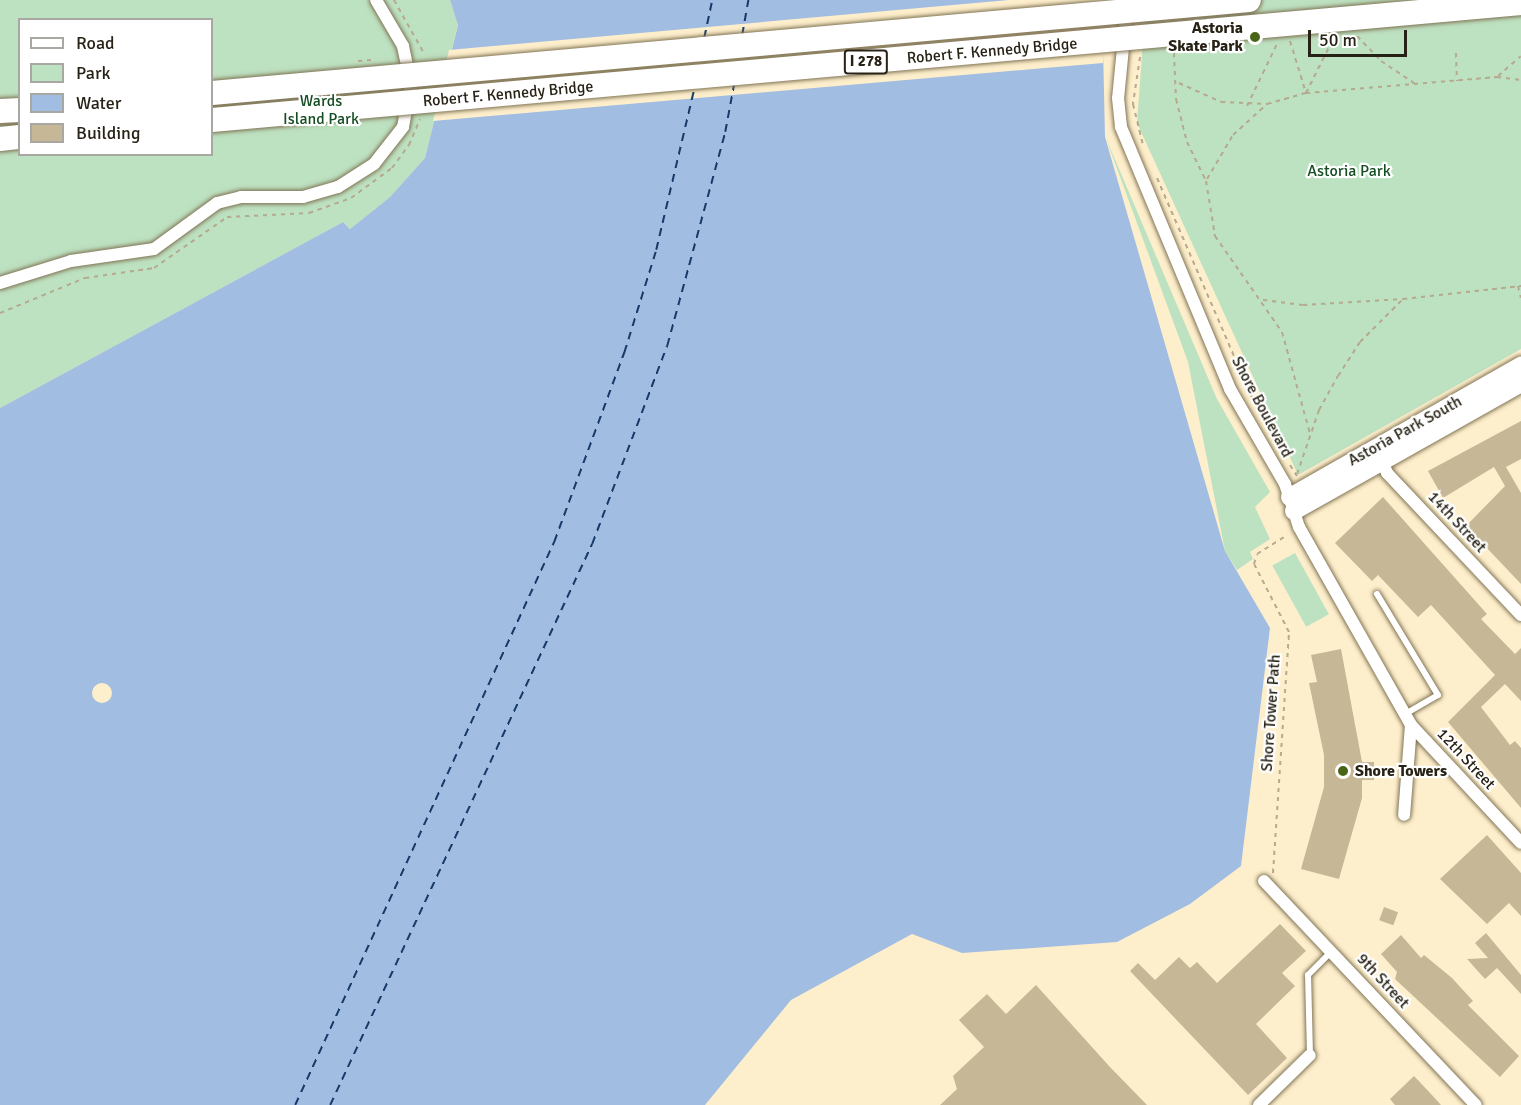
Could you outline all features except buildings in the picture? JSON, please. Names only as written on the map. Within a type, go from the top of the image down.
[{"type":"highway","name":"Robert F. Kennedy Bridge","points":[[213,93],[1248,0]]},
{"type":"highway","name":"Robert F. Kennedy Bridge","points":[[213,120],[1521,3]]},
{"type":"highway","points":[[0,111],[18,110]]},
{"type":"highway","points":[[0,139],[18,137]]},
{"type":"street","points":[[0,283],[71,261],[154,249],[198,214],[227,199],[303,197],[338,186],[374,164],[402,127],[411,84],[403,46],[376,0]]},
{"type":"street","name":"Shore Boulevard","points":[[1127,0],[1118,98],[1121,127],[1230,389],[1408,720]]},
{"type":"street","name":"Astoria Park South","points":[[1290,497],[1379,455],[1521,380]]},
{"type":"street","name":"14th Street","points":[[1379,455],[1521,615]]},
{"type":"street","points":[[1404,816],[1408,720]]},
{"type":"street","name":"12th Street","points":[[1408,720],[1519,835]]},
{"type":"street","name":"9th Street","points":[[1264,881],[1476,1105]]},
{"type":"street","points":[[1259,1105],[1310,1055]]},
{"type":"lane","points":[[1377,594],[1438,695],[1408,720]]},
{"type":"lane","points":[[1310,1055],[1308,975],[1332,952]]},
{"type":"path","points":[[1351,29],[1381,62],[1417,85]]},
{"type":"path","points":[[1306,93],[1329,53],[1335,30]]},
{"type":"path","points":[[1247,106],[1281,36]]},
{"type":"path","points":[[1289,37],[1306,93]]},
{"type":"path","points":[[1141,47],[1133,104],[1147,153]]},
{"type":"path","points":[[1173,47],[1179,83],[1176,99],[1187,142],[1206,181],[1218,243],[1263,300],[1290,356],[1310,434]]},
{"type":"path","points":[[1456,53],[1457,81]]},
{"type":"path","points":[[1497,76],[1521,56]]},
{"type":"path","points":[[1179,83],[1198,94],[1247,106],[1267,104],[1306,93],[1417,85],[1497,76],[1521,80]]},
{"type":"path","points":[[1206,181],[1233,135],[1267,104]]},
{"type":"path","points":[[1154,173],[1261,417]]},
{"type":"path","points":[[1263,300],[1303,305],[1403,299],[1519,286],[1521,298]]},
{"type":"path","points":[[1285,456],[1297,476],[1319,410],[1360,342],[1403,299]]},
{"type":"path","name":"Shore Tower Path","points":[[1275,871],[1272,850],[1289,632],[1254,564],[1257,554],[1289,534]]},
{"type":"green space","name":"Wards Island Park","points":[[0,0],[450,0],[458,24],[425,158],[390,197],[350,229],[343,222],[0,408]]},
{"type":"green space","name":"Astoria Park","points":[[1146,0],[1521,0],[1521,349],[1298,475],[1137,123]]},
{"type":"green space","points":[[1105,136],[1217,399],[1270,492],[1255,507],[1270,539],[1250,552],[1253,559],[1237,570],[1225,551],[1188,362]]},
{"type":"green space","points":[[1295,553],[1329,614],[1306,627],[1272,566]]},
{"type":"water","points":[[450,0],[1102,0],[1105,137],[1225,551],[1270,628],[1241,866],[1190,904],[1117,942],[962,953],[912,934],[791,1000],[705,1105],[0,1105],[0,408],[343,222],[350,229],[390,197],[425,158],[458,25]]},
{"type":"pier","points":[[1009,0],[1105,0],[1103,63],[433,121],[449,50]]},
{"type":"pier","points":[[98,683],[106,683],[112,689],[112,697],[106,703],[98,703],[92,697],[92,689]]},
{"type":"ferry route","points":[[704,38],[712,0]]},
{"type":"ferry route","points":[[742,35],[748,0]]},
{"type":"ferry route","points":[[330,1105],[592,544],[667,346],[725,132],[734,84]]},
{"type":"ferry route","points":[[295,1105],[554,542],[624,353],[656,250],[694,89]]},
{"type":"place","name":"Astoria Skate Park","points":[[1255,37]]},
{"type":"place","name":"Shore Towers","points":[[1343,771]]}]
